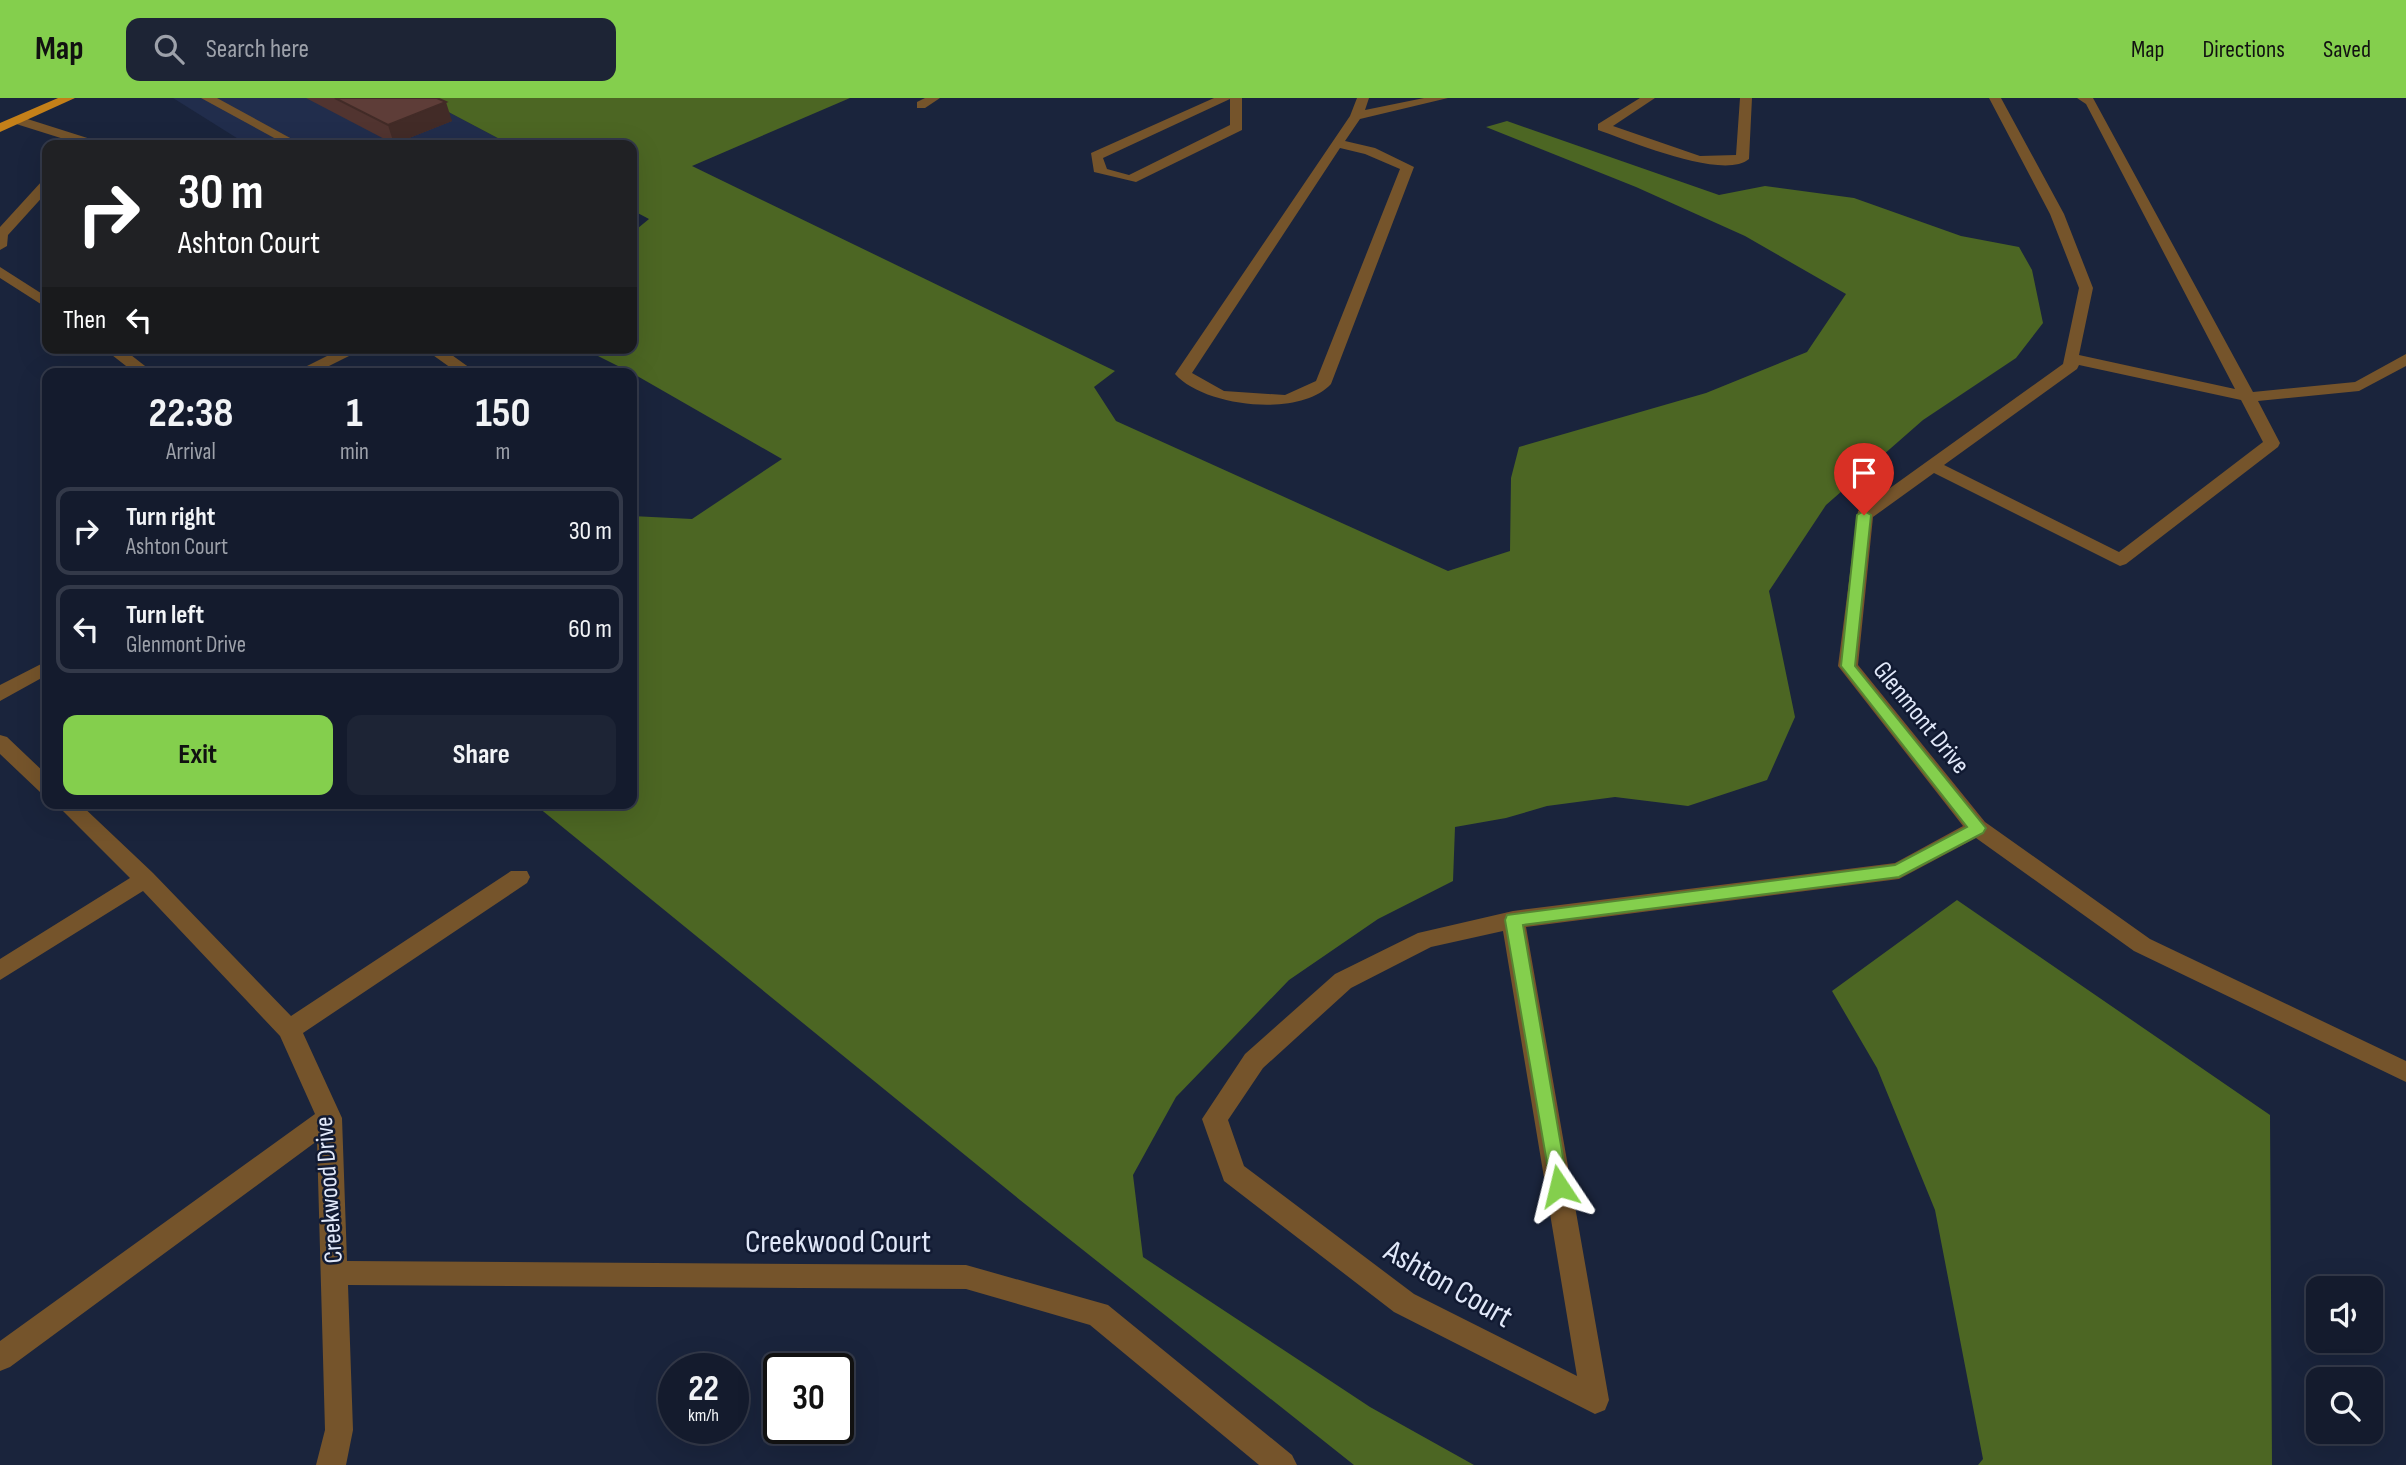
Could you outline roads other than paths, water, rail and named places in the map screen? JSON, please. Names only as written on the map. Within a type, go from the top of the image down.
[{"type":"main road","points":[[0,128],[69,98]]},
{"type":"street","points":[[207,98],[287,140]]},
{"type":"street","points":[[921,105],[934,98]]},
{"type":"street","points":[[1224,98],[1096,156],[1101,172],[1132,179],[1237,127],[1236,98]]},
{"type":"street","points":[[1337,143],[1370,151],[1406,167],[1323,384],[1287,400],[1220,396],[1183,374],[1337,143],[1356,116],[1363,98]]},
{"type":"street","points":[[1356,116],[1442,98]]},
{"type":"street","points":[[1649,98],[1603,127],[1699,160],[1742,159],[1746,98]]},
{"type":"street","name":"Glenmont Drive","points":[[1995,98],[2057,214],[2086,288],[2070,358],[2071,366],[1864,515],[1848,666],[1978,828],[2142,945],[2406,1072]]},
{"type":"street","points":[[1933,466],[2120,560],[2272,443],[2091,102],[2083,98]]},
{"type":"street","points":[[18,120],[76,140]]},
{"type":"street","points":[[0,246],[1,234],[42,189]]},
{"type":"street","points":[[0,271],[42,300]]},
{"type":"street","points":[[119,354],[139,368]]},
{"type":"street","points":[[312,368],[343,354]]},
{"type":"street","points":[[440,354],[461,368]]},
{"type":"street","points":[[2070,358],[2248,397],[2359,386],[2406,359]]},
{"type":"street","points":[[0,694],[42,670]]},
{"type":"street","points":[[0,742],[42,782]]},
{"type":"street","name":"Creekwood Drive","points":[[71,809],[145,879],[289,1030],[329,1118],[339,1430],[331,1465]]},
{"type":"street","name":"Ashton Court","points":[[1513,920],[1595,1400],[1404,1303],[1233,1173],[1215,1119],[1254,1061],[1343,981],[1426,939],[1513,920],[1899,871],[1978,828]]},
{"type":"street","points":[[289,1030],[520,877]]},
{"type":"street","points":[[0,971],[145,879]]},
{"type":"street","points":[[0,1358],[329,1118]]},
{"type":"street","name":"Creekwood Court","points":[[333,1273],[966,1277],[1098,1314],[1282,1465]]}]
